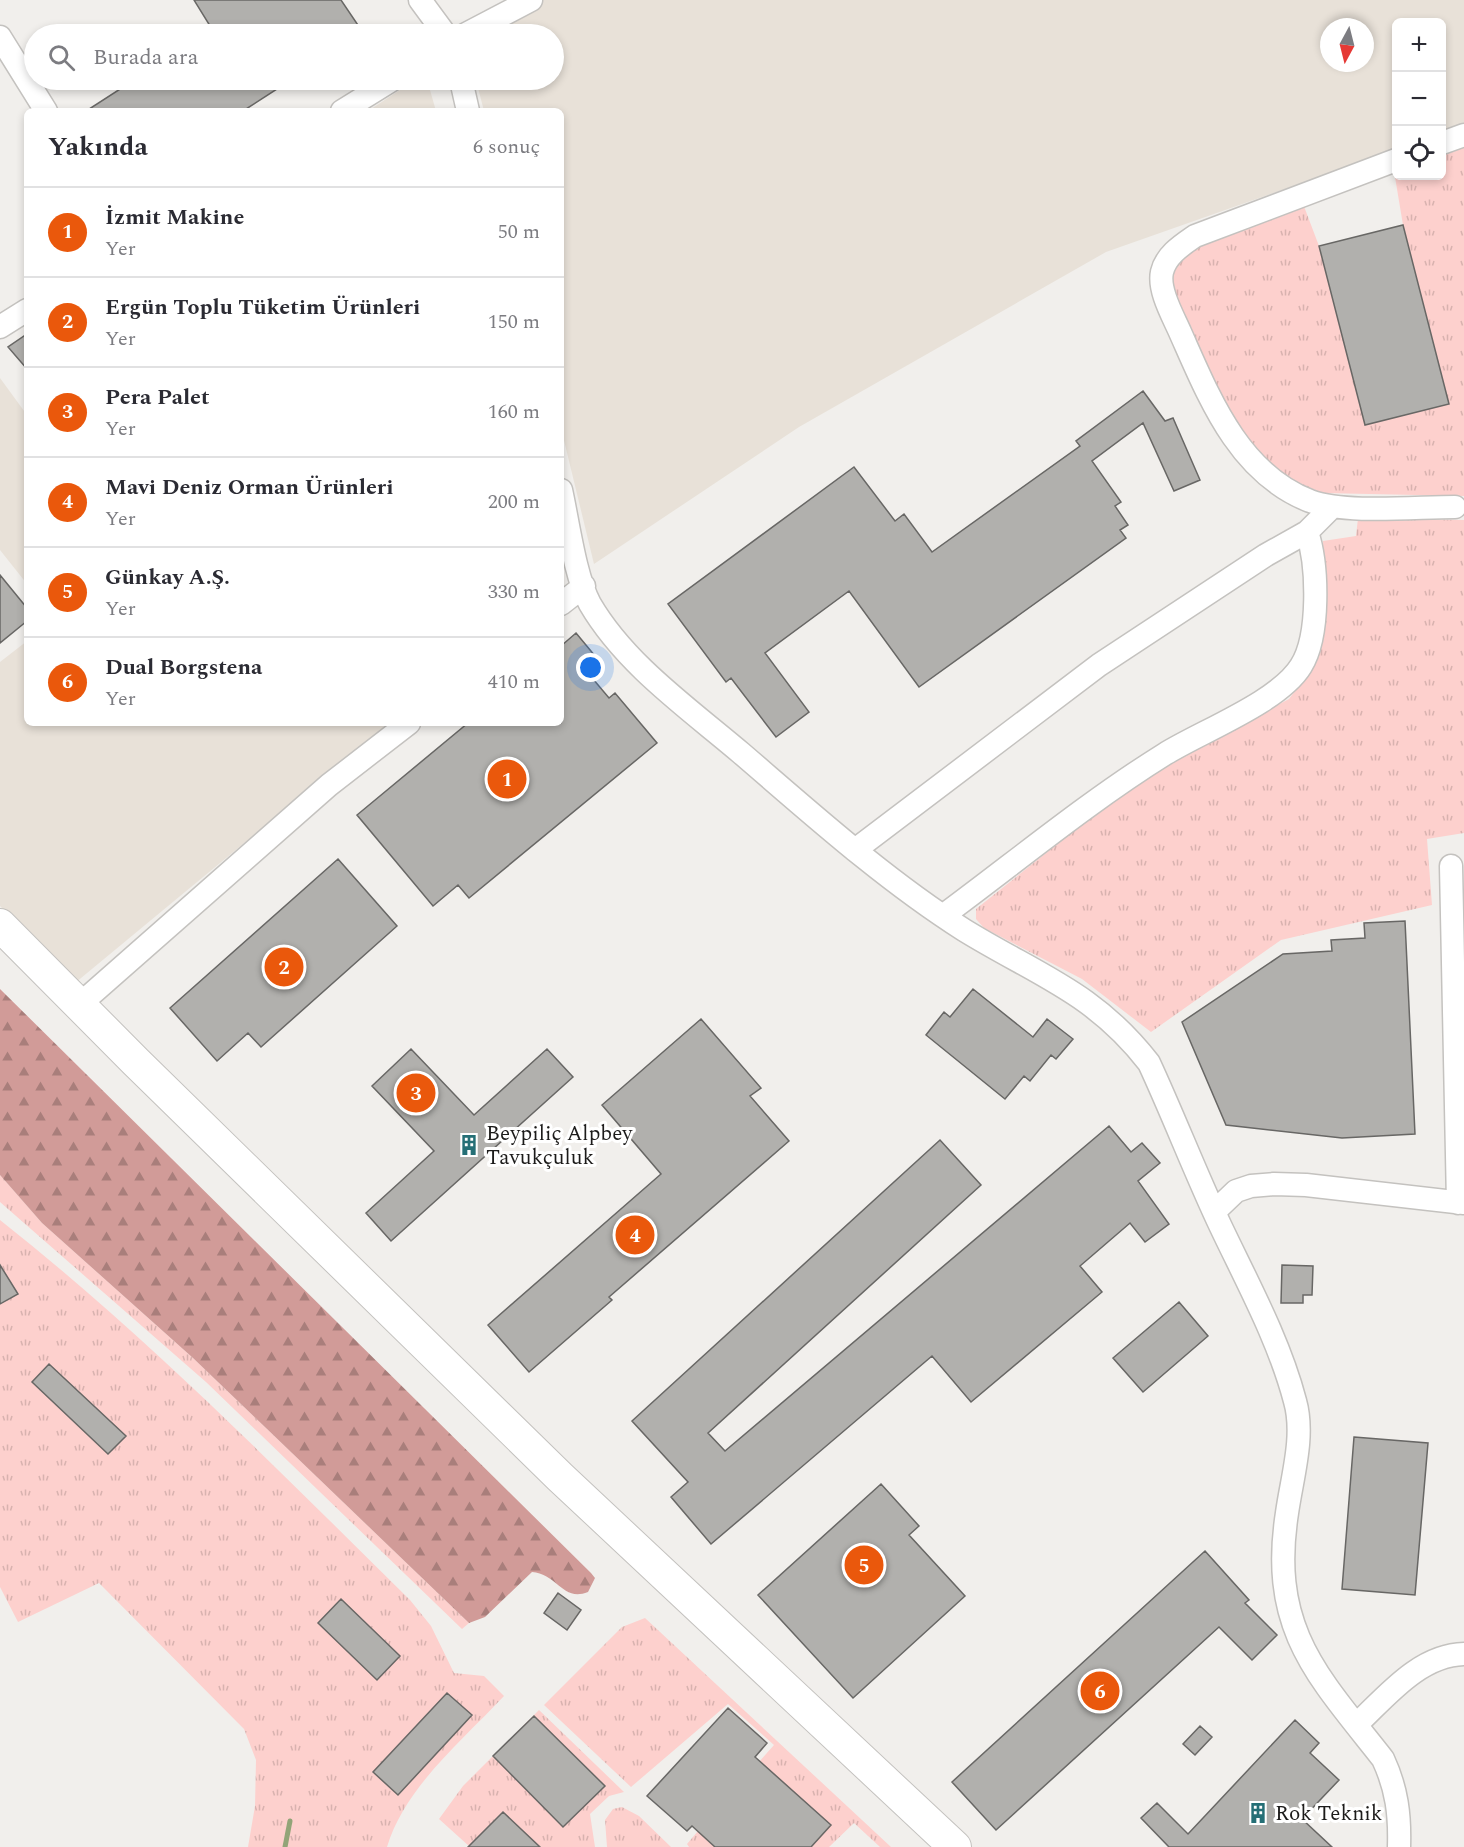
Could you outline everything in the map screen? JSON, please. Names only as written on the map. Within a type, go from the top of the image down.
[{"type":"main road","points":[[0,925],[560,1477],[955,1847]]},
{"type":"main road","points":[[0,951],[548,1490],[929,1847]]},
{"type":"street","points":[[420,0],[438,24]]},
{"type":"street","points":[[485,24],[531,0]]},
{"type":"street","points":[[0,37],[24,76]]},
{"type":"street","points":[[33,90],[44,108]]},
{"type":"street","points":[[347,108],[376,90]]},
{"type":"street","points":[[463,90],[467,108]]},
{"type":"street","points":[[1446,142],[1464,135]]},
{"type":"street","points":[[1392,162],[1195,236],[1170,256],[1161,274],[1169,307],[1214,407],[1228,431],[1258,465],[1278,483],[1309,500],[1332,507],[1455,507]]},
{"type":"street","points":[[0,327],[24,312]]},
{"type":"street","points":[[564,503],[589,602],[607,629],[650,675],[855,850],[963,929],[1070,989],[1126,1034],[1149,1064],[1272,1337],[1289,1380],[1299,1419],[1282,1549],[1284,1587],[1292,1623],[1312,1668],[1383,1759],[1394,1784],[1399,1805],[1399,1847]]},
{"type":"street","points":[[855,850],[1099,665],[1266,555],[1307,532],[1332,507]]},
{"type":"street","points":[[944,915],[1164,754],[1276,692],[1293,676],[1307,652],[1313,627],[1314,566],[1307,532]]},
{"type":"street","points":[[564,602],[584,586]]},
{"type":"street","points":[[79,1005],[329,785],[405,726]]},
{"type":"street","points":[[1214,1212],[1236,1191],[1251,1186],[1274,1184],[1306,1185],[1461,1203],[1450,866]]},
{"type":"street","points":[[1356,1725],[1425,1665],[1464,1654]]},
{"type":"shaded area","points":[[544,0],[1464,0],[1464,127],[1446,134],[1446,18],[1392,18],[1392,151],[1106,252],[799,427],[594,564],[564,440],[564,108],[483,108],[479,90],[564,90],[564,24],[499,24]]},
{"type":"shaded area","points":[[400,90],[430,90],[435,108],[373,108]]},
{"type":"shaded area","points":[[0,378],[24,411],[24,580],[0,550]]},
{"type":"shaded area","points":[[24,643],[24,726],[385,726],[75,983],[0,906],[0,662]]},
{"type":"green space","points":[[1464,146],[1464,496],[1322,493],[1287,478],[1253,450],[1218,403],[1170,302],[1171,262],[1181,249],[1302,201],[1319,246],[1365,425],[1449,404],[1403,225],[1396,180],[1446,180],[1446,153]]},
{"type":"green space","points":[[1358,518],[1464,520],[1464,833],[1427,839],[1432,905],[1281,940],[1151,1032],[1082,979],[984,928],[976,919],[976,909],[1141,777],[1289,699],[1315,664],[1324,589],[1323,541],[1356,536]]},
{"type":"green space","points":[[0,989],[591,1573],[595,1578],[588,1592],[579,1594],[566,1591],[548,1577],[532,1572],[485,1617],[469,1623],[193,1358],[42,1223],[0,1175]]},
{"type":"green space","points":[[0,1175],[42,1223],[193,1358],[469,1623],[462,1629],[206,1382],[0,1202]]},
{"type":"green space","points":[[0,1220],[107,1310],[210,1404],[410,1600],[431,1626],[454,1673],[484,1676],[504,1696],[436,1766],[421,1785],[395,1825],[387,1847],[248,1847],[255,1806],[256,1760],[244,1729],[99,1583],[18,1622],[0,1587]]},
{"type":"green space","points":[[645,1618],[891,1847],[880,1847],[854,1823],[829,1847],[689,1847],[687,1844],[774,1745],[728,1704],[631,1787],[544,1705],[622,1627]]},
{"type":"green space","points":[[539,1710],[624,1792],[609,1796],[590,1814],[595,1847],[470,1847],[439,1819],[463,1786]]},
{"type":"green space","points":[[622,1807],[639,1816],[671,1847],[607,1847],[605,1820],[613,1809]]},
{"type":"building","points":[[194,0],[341,0],[357,24],[209,24]]},
{"type":"building","points":[[119,90],[276,90],[248,108],[91,108]]},
{"type":"building","points":[[1403,225],[1449,404],[1365,425],[1319,246]]},
{"type":"building","points":[[24,336],[24,366],[8,347]]},
{"type":"building","points":[[1143,391],[1165,421],[1173,418],[1200,480],[1174,491],[1143,423],[1092,461],[1121,502],[1115,506],[1128,525],[1120,530],[1126,538],[919,687],[849,591],[765,653],[809,712],[776,737],[731,678],[726,682],[668,604],[854,467],[895,521],[904,514],[932,552],[1080,446],[1076,441]]},
{"type":"building","points":[[0,575],[24,604],[24,623],[0,643]]},
{"type":"building","points":[[576,633],[600,662],[588,673],[609,698],[615,693],[657,743],[469,898],[458,885],[433,906],[357,815],[464,726],[564,726],[564,643]]},
{"type":"building","points":[[338,859],[397,926],[261,1047],[248,1033],[217,1061],[170,1008]]},
{"type":"building","points":[[1405,921],[1415,1134],[1342,1138],[1226,1125],[1182,1022],[1283,954],[1332,951],[1331,940],[1365,938],[1364,923]]},
{"type":"building","points":[[973,989],[1033,1037],[1047,1019],[1073,1039],[1056,1059],[1051,1055],[1030,1081],[1024,1076],[1005,1099],[926,1035],[944,1012],[950,1017]]},
{"type":"building","points":[[701,1019],[761,1088],[750,1096],[789,1141],[609,1297],[612,1300],[529,1372],[488,1325],[661,1174],[602,1105]]},
{"type":"building","name":"Beypiliç Alpbey Tavukçuluk","points":[[411,1049],[474,1115],[547,1049],[573,1077],[391,1241],[366,1213],[434,1151],[372,1086]]},
{"type":"building","points":[[1109,1126],[1131,1152],[1142,1143],[1160,1163],[1138,1181],[1169,1224],[1145,1242],[1130,1223],[1080,1266],[1102,1292],[971,1402],[932,1356],[711,1544],[671,1497],[688,1482],[632,1421],[940,1140],[981,1185],[708,1433],[725,1451]]},
{"type":"building","points":[[0,1265],[18,1294],[0,1304]]},
{"type":"building","points":[[1282,1265],[1313,1266],[1312,1295],[1303,1295],[1303,1303],[1281,1303]]},
{"type":"building","points":[[1179,1302],[1208,1336],[1143,1392],[1113,1358]]},
{"type":"building","points":[[49,1364],[126,1436],[108,1454],[32,1382]]},
{"type":"building","points":[[1354,1437],[1428,1443],[1415,1595],[1342,1589]]},
{"type":"building","points":[[881,1484],[919,1526],[909,1535],[965,1596],[853,1698],[758,1595]]},
{"type":"building","points":[[1205,1551],[1249,1600],[1245,1603],[1277,1635],[1252,1660],[1219,1627],[996,1830],[952,1782]]},
{"type":"building","points":[[558,1593],[581,1610],[567,1630],[544,1613]]},
{"type":"building","points":[[341,1599],[400,1656],[377,1680],[318,1623]]},
{"type":"building","points":[[447,1693],[472,1715],[398,1795],[373,1772]]},
{"type":"building","points":[[728,1708],[767,1743],[755,1757],[831,1825],[811,1847],[715,1847],[692,1826],[687,1831],[647,1796]]},
{"type":"building","points":[[534,1716],[605,1786],[563,1827],[493,1756]]},
{"type":"building","name":"Rok Teknik","points":[[1295,1720],[1319,1743],[1310,1753],[1339,1780],[1302,1819],[1332,1847],[1169,1847],[1141,1818],[1157,1803],[1188,1834]]},
{"type":"building","points":[[1200,1726],[1212,1737],[1195,1755],[1183,1744]]},
{"type":"building","points":[[503,1812],[540,1847],[468,1847]]},
{"type":"waterway","points":[[285,1847],[290,1821]]},
{"type":"place","name":"İzmit Makine","points":[[507,779]]},
{"type":"place","name":"Ergün Toplu Tüketim Ürünleri","points":[[284,967]]},
{"type":"place","name":"Pera Palet","points":[[416,1093]]},
{"type":"place","name":"Beypiliç Alpbey Tavukçuluk","points":[[469,1145]]},
{"type":"place","name":"Mavi Deniz Orman Ürünleri","points":[[635,1235]]},
{"type":"place","name":"Günkay A.Ş.","points":[[864,1565]]},
{"type":"place","name":"Dual Borgstena","points":[[1100,1691]]},
{"type":"place","name":"Rok Teknik","points":[[1258,1813]]}]
